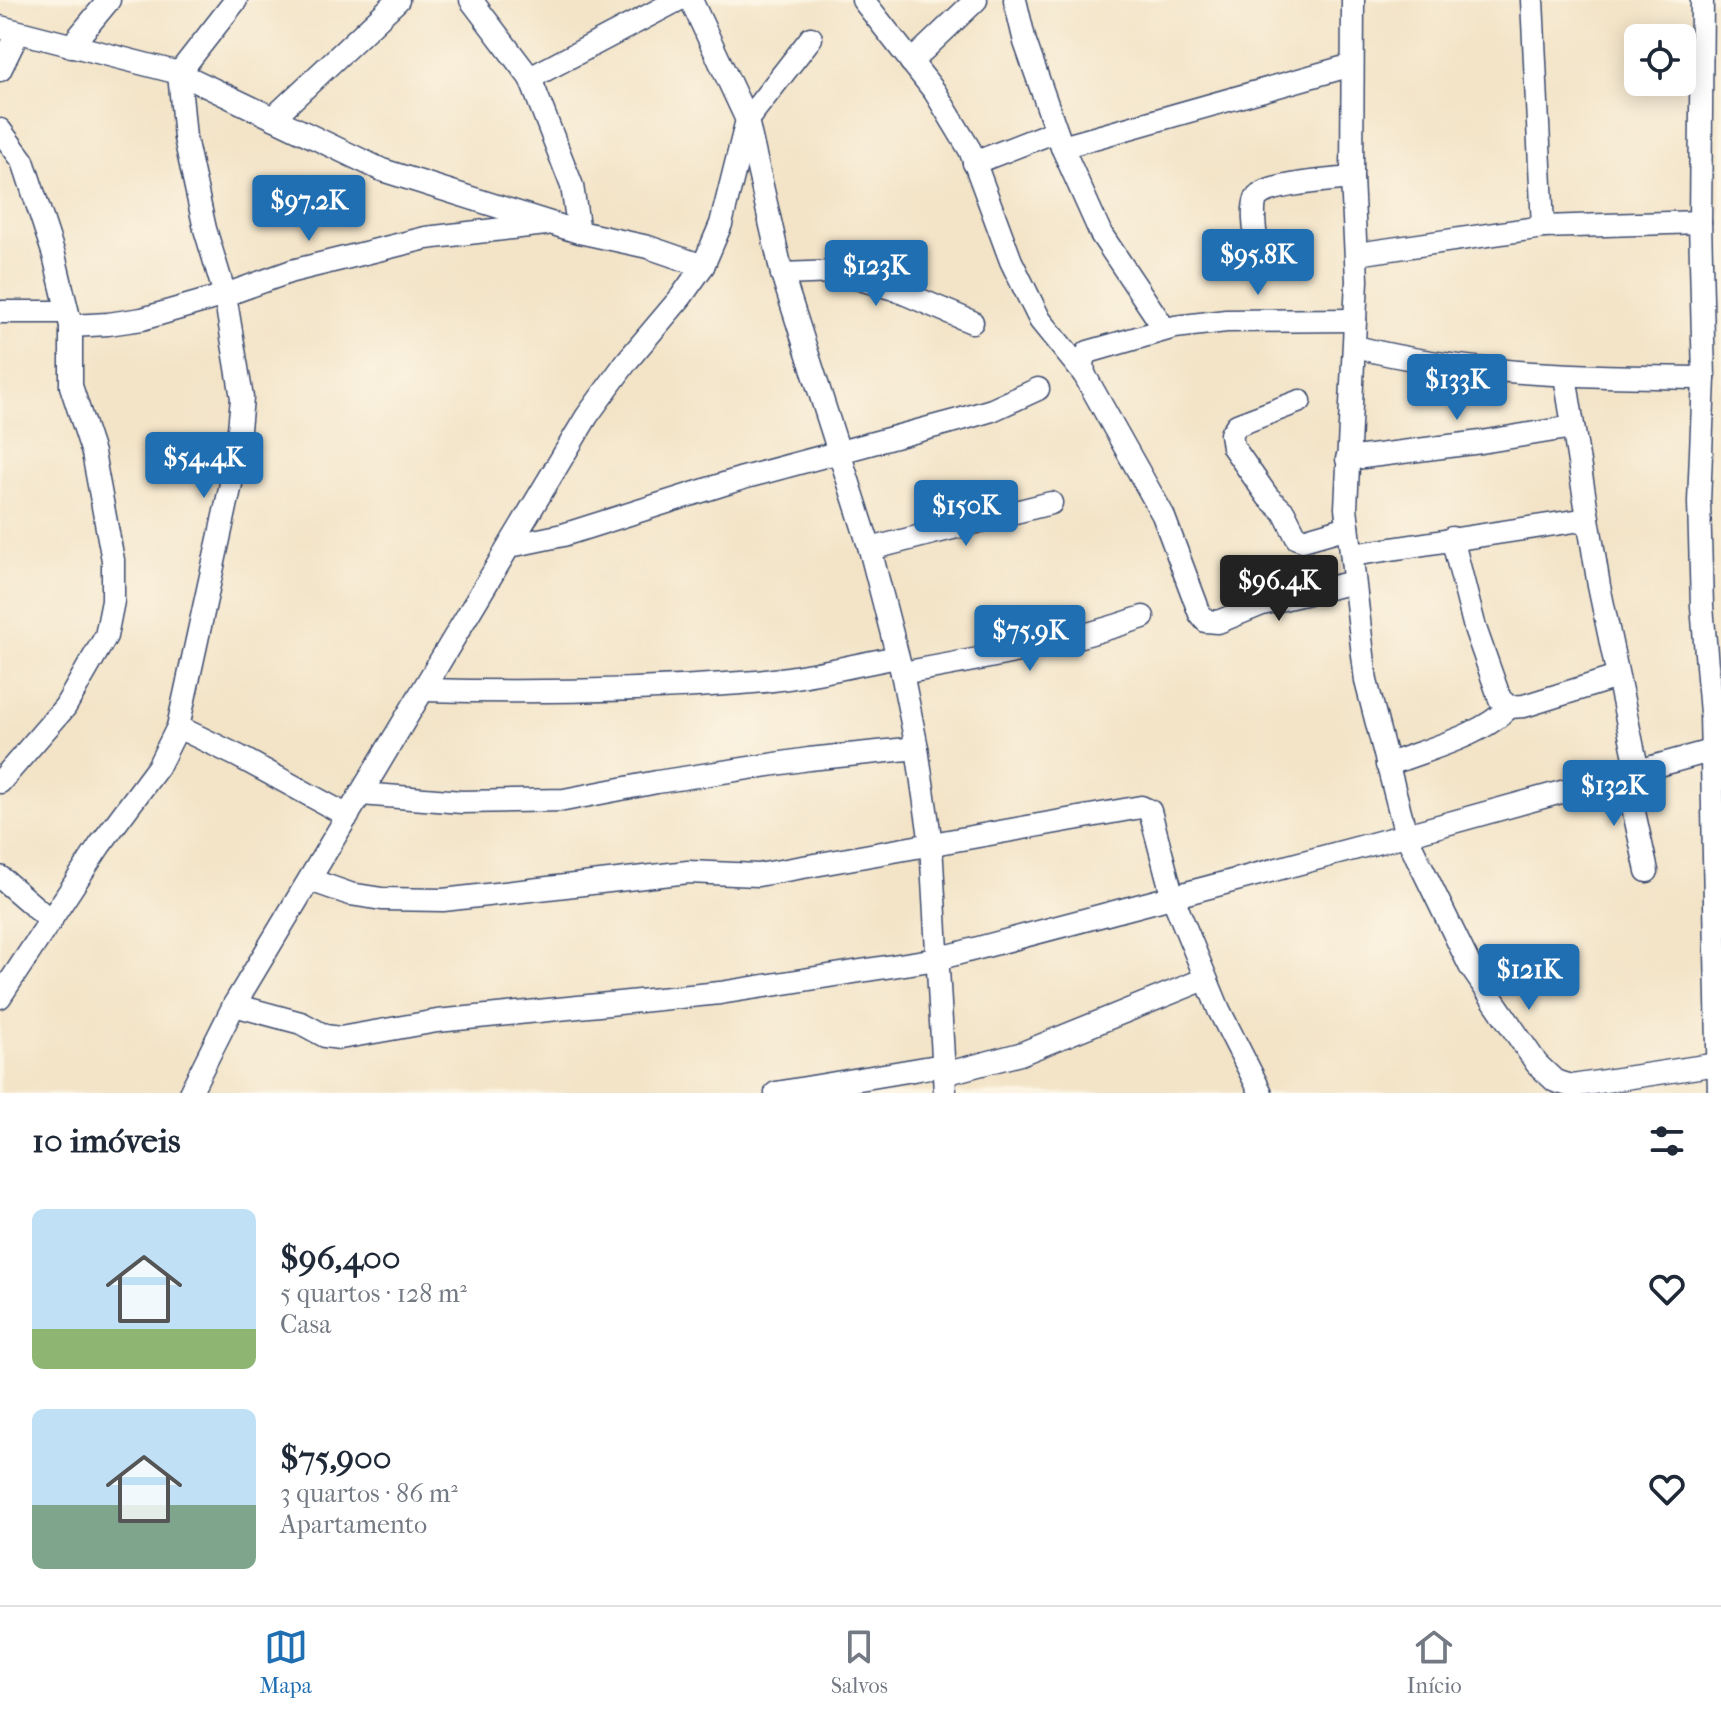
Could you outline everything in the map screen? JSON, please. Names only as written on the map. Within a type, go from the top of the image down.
[{"type":"street","points":[[71,46],[109,0]]},
{"type":"street","points":[[0,997],[100,845],[158,767],[178,727],[236,461],[242,398],[225,295],[205,229],[188,153],[179,73],[236,0]]},
{"type":"street","points":[[273,118],[398,0]]},
{"type":"street","points":[[471,0],[530,78],[572,186],[579,232]]},
{"type":"street","points":[[530,78],[678,0]]},
{"type":"street","points":[[691,0],[747,120],[782,274],[870,549],[900,665],[917,748],[931,844],[944,1077]]},
{"type":"street","points":[[863,0],[935,92],[970,150],[1011,261],[1040,320],[1084,374],[1163,515],[1200,614],[1206,621],[1218,622],[1262,604],[1354,582]]},
{"type":"street","points":[[911,62],[976,0]]},
{"type":"street","points":[[1015,0],[1025,42],[1059,139],[1101,234],[1164,328]]},
{"type":"street","points":[[1353,0],[1352,178],[1357,254],[1356,347],[1347,459],[1348,527],[1366,681],[1406,835],[1470,966],[1537,1064],[1555,1081],[1572,1086],[1718,1064]]},
{"type":"street","points":[[1532,0],[1543,227]]},
{"type":"street","points":[[1702,0],[1711,145],[1700,222],[1704,378],[1699,502],[1702,606],[1716,749],[1719,1093]]},
{"type":"street","points":[[0,70],[9,30],[179,73],[382,170],[579,232],[648,247],[703,266]]},
{"type":"street","points":[[190,1093],[234,1005],[587,416],[703,266],[721,224],[747,120],[811,38]]},
{"type":"street","points":[[974,163],[1352,65]]},
{"type":"street","points":[[0,130],[23,161],[54,255],[69,319],[71,386],[93,453],[113,560],[113,601],[106,636],[65,707],[0,782]]},
{"type":"street","points":[[1257,249],[1255,201],[1261,192],[1352,178]]},
{"type":"street","points":[[1357,254],[1543,227],[1700,222]]},
{"type":"street","points":[[0,312],[108,324],[142,319],[225,295],[292,271],[426,238],[555,223]]},
{"type":"street","points":[[782,274],[835,272],[894,289],[972,322]]},
{"type":"street","points":[[1084,374],[1083,361],[1088,352],[1164,328],[1226,321],[1355,320]]},
{"type":"street","points":[[1356,347],[1410,361],[1486,371],[1565,376],[1704,378]]},
{"type":"street","points":[[1565,376],[1647,871]]},
{"type":"street","points":[[510,546],[563,535],[743,478],[992,410],[1038,389]]},
{"type":"street","points":[[1300,401],[1237,425],[1231,434],[1233,447],[1268,497],[1284,512],[1297,538],[1303,540],[1348,527]]},
{"type":"street","points":[[1347,459],[1573,427]]},
{"type":"street","points":[[870,549],[1051,503]]},
{"type":"street","points":[[1352,555],[1588,519]]},
{"type":"street","points":[[1452,538],[1475,628],[1500,699],[1509,707]]},
{"type":"street","points":[[424,690],[517,692],[743,683],[1042,648],[1143,617]]},
{"type":"street","points":[[1387,765],[1481,728],[1509,707],[1524,706],[1617,677]]},
{"type":"street","points":[[178,727],[348,816]]},
{"type":"street","points":[[361,794],[462,802],[564,800],[657,782],[809,759],[917,748]]},
{"type":"street","points":[[234,1005],[301,1023],[325,1036],[340,1038],[437,1021],[720,993],[937,959],[1173,898],[1716,749]]},
{"type":"street","points":[[310,880],[350,894],[382,899],[443,900],[688,872],[758,875],[1141,807],[1150,811],[1173,898],[1205,979],[1256,1092]]},
{"type":"street","points":[[0,877],[51,921]]},
{"type":"street","points":[[776,1093],[944,1077],[1020,1054],[1205,979]]}]
